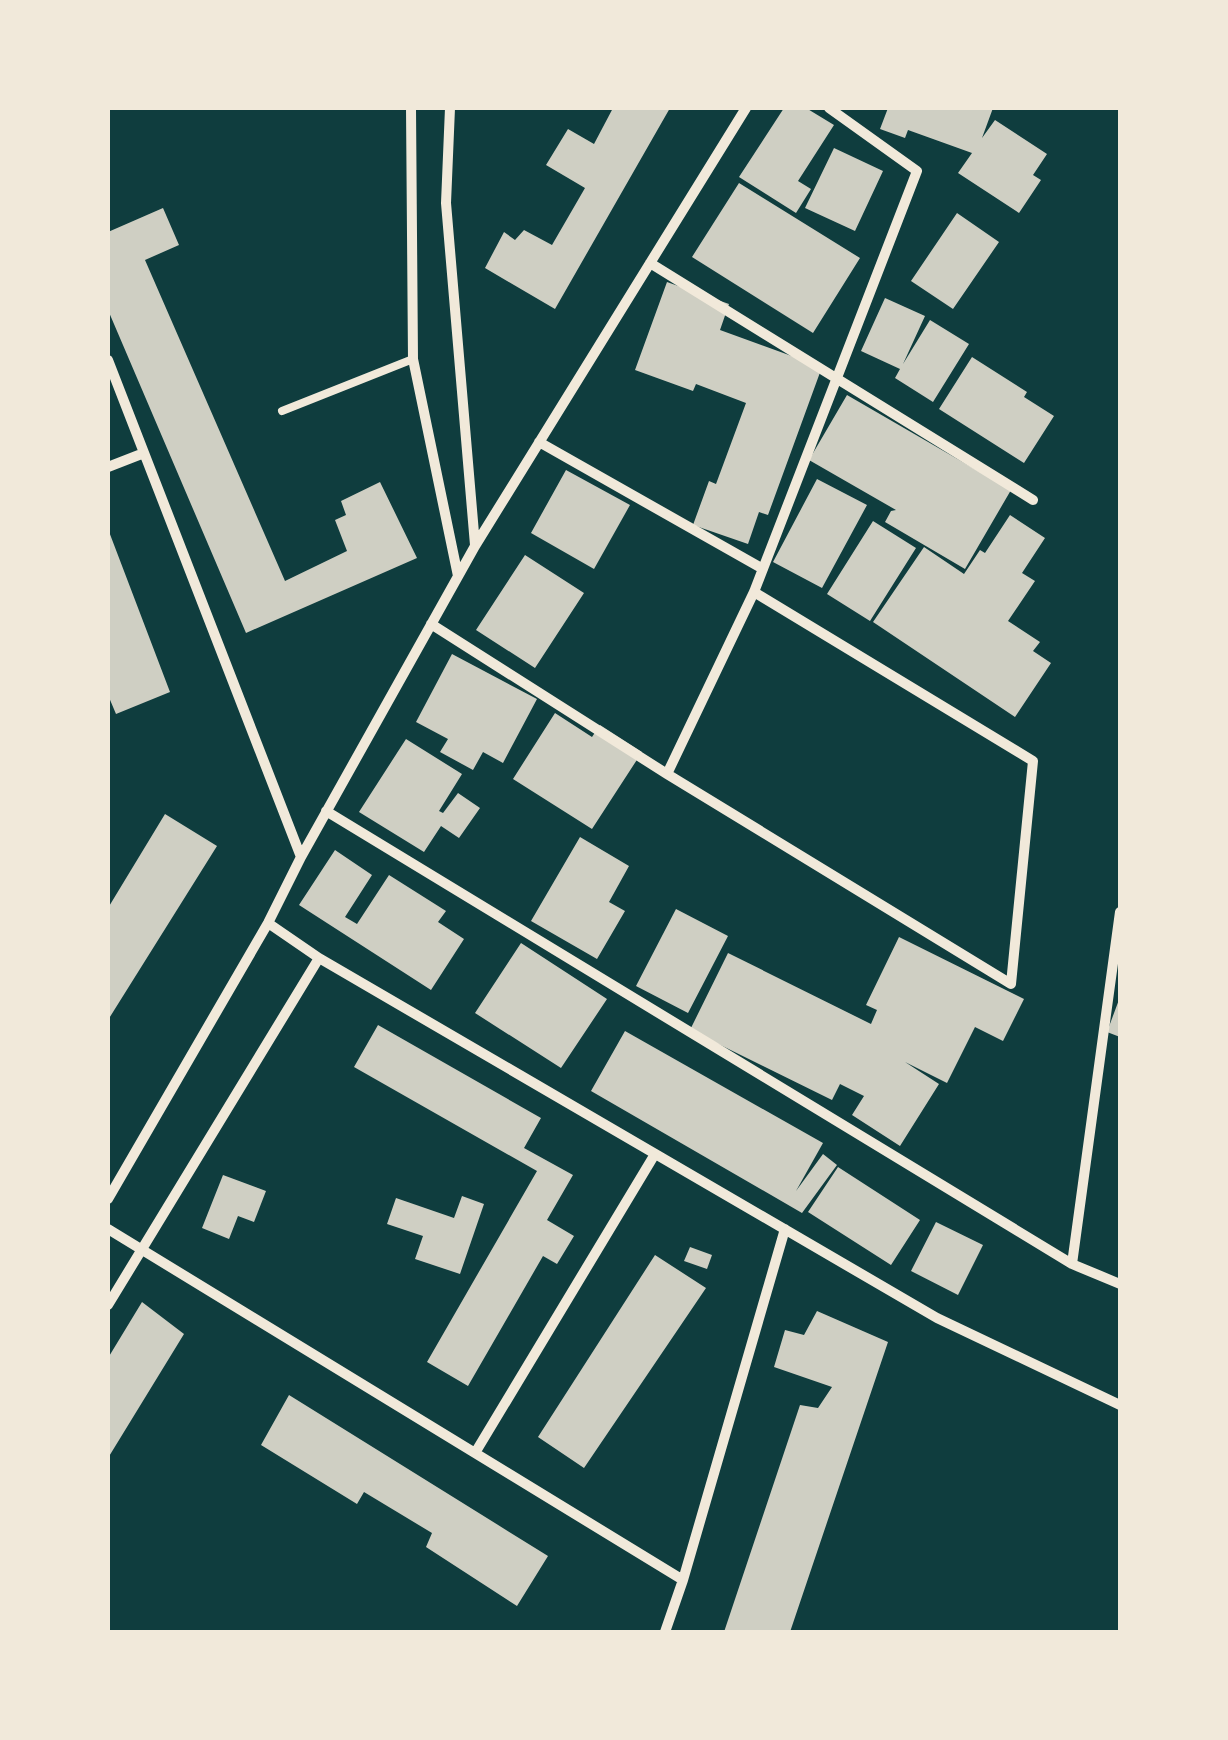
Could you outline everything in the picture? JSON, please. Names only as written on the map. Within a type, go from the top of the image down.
[{"type":"street","points":[[410,108],[413,359],[458,576]]},
{"type":"street","points":[[450,108],[446,203],[475,546]]},
{"type":"street","points":[[108,1199],[268,923],[326,811],[475,546],[746,108]]},
{"type":"street","points":[[667,774],[754,592],[917,171],[829,108]]},
{"type":"street","points":[[650,263],[1033,500]]},
{"type":"street","points":[[108,360],[301,857]]},
{"type":"street","points":[[539,442],[762,569]]},
{"type":"street","points":[[108,467],[144,453]]},
{"type":"street","points":[[431,624],[1011,984],[1034,761],[754,592]]},
{"type":"street","points":[[326,811],[1072,1264],[1120,1284]]},
{"type":"street","points":[[1072,1264],[1120,912]]},
{"type":"street","points":[[268,923],[318,958],[937,1318],[1120,1405]]},
{"type":"street","points":[[108,1305],[318,958]]},
{"type":"street","points":[[475,1453],[655,1154]]},
{"type":"street","points":[[108,1229],[684,1580]]},
{"type":"street","points":[[665,1632],[684,1580],[785,1230]]},
{"type":"lane","points":[[282,411],[413,359]]},
{"type":"building","points":[[613,108],[670,108],[555,309],[485,268],[504,232],[515,240],[524,230],[552,245],[585,188],[546,165],[568,129],[594,144]]},
{"type":"building","points":[[784,108],[806,108],[834,125],[798,181],[811,189],[796,213],[739,177]]},
{"type":"building","points":[[888,108],[993,108],[982,138],[995,120],[1047,154],[1033,175],[1041,180],[1019,213],[958,173],[972,153],[908,130],[905,138],[880,129]]},
{"type":"building","points":[[834,148],[883,171],[855,231],[805,208]]},
{"type":"building","points":[[739,183],[860,258],[813,333],[692,257]]},
{"type":"building","points":[[163,208],[179,245],[145,260],[285,581],[347,551],[335,520],[346,515],[341,501],[380,482],[417,558],[246,633],[108,310],[108,232]]},
{"type":"building","points":[[957,213],[999,242],[953,309],[911,281]]},
{"type":"building","points":[[667,282],[729,304],[720,330],[822,367],[768,515],[759,512],[748,544],[693,525],[709,481],[716,484],[746,403],[696,384],[693,391],[635,370]]},
{"type":"building","points":[[885,298],[925,316],[903,364],[930,320],[969,344],[933,402],[895,378],[900,369],[861,351]]},
{"type":"building","points":[[972,357],[1027,392],[1024,397],[1054,416],[1024,463],[939,409]]},
{"type":"building","points":[[847,395],[1011,490],[965,569],[885,522],[891,511],[896,510],[809,460]]},
{"type":"building","points":[[566,470],[630,505],[594,569],[531,533]]},
{"type":"building","points":[[817,479],[867,505],[822,588],[773,562]]},
{"type":"building","points":[[1010,515],[1045,538],[1022,573],[1035,581],[1008,621],[1040,642],[1033,651],[1051,663],[1015,717],[873,622],[924,547],[964,574],[980,550],[985,553]]},
{"type":"building","points":[[873,521],[916,548],[870,621],[827,594]]},
{"type":"building","points":[[108,529],[170,692],[116,714],[108,695]]},
{"type":"building","points":[[525,555],[584,593],[535,668],[476,630]]},
{"type":"building","points":[[452,654],[537,699],[503,763],[483,752],[473,770],[440,752],[448,739],[416,722]]},
{"type":"building","points":[[555,713],[592,737],[600,725],[642,752],[592,829],[513,779]]},
{"type":"building","points":[[406,739],[462,774],[439,811],[443,813],[458,793],[480,808],[459,838],[441,826],[424,852],[359,812]]},
{"type":"building","points":[[165,814],[217,846],[108,1020],[108,908]]},
{"type":"building","points":[[580,837],[629,866],[609,902],[625,911],[597,959],[531,921]]},
{"type":"building","points":[[335,850],[372,875],[345,917],[357,924],[389,875],[446,911],[438,922],[464,939],[431,990],[299,905]]},
{"type":"building","points":[[676,909],[728,936],[688,1013],[636,986]]},
{"type":"building","points":[[899,937],[1024,999],[1003,1041],[975,1027],[947,1083],[905,1062],[939,1084],[900,1146],[852,1115],[864,1096],[840,1084],[832,1100],[690,1030],[728,953],[871,1024],[877,1010],[866,1005]]},
{"type":"building","points":[[521,943],[607,999],[561,1068],[475,1013]]},
{"type":"building","points":[[1120,997],[1120,1037],[1107,1032]]},
{"type":"building","points":[[378,1025],[541,1118],[524,1148],[573,1175],[547,1220],[574,1236],[557,1264],[543,1256],[468,1386],[427,1362],[537,1171],[354,1067]]},
{"type":"building","points":[[625,1031],[823,1143],[796,1191],[823,1154],[837,1165],[802,1213],[591,1091]]},
{"type":"building","points":[[838,1167],[920,1220],[891,1265],[808,1212]]},
{"type":"building","points":[[223,1175],[266,1191],[254,1222],[238,1216],[229,1239],[202,1228]]},
{"type":"building","points":[[462,1196],[484,1204],[460,1274],[415,1259],[423,1236],[387,1224],[396,1198],[454,1218]]},
{"type":"building","points":[[936,1222],[983,1245],[958,1295],[911,1271]]},
{"type":"building","points":[[690,1247],[712,1255],[707,1269],[684,1261]]},
{"type":"building","points":[[655,1255],[706,1288],[584,1468],[538,1437]]},
{"type":"building","points":[[142,1302],[184,1334],[108,1458],[108,1358]]},
{"type":"building","points":[[817,1311],[888,1342],[790,1632],[724,1632],[800,1405],[818,1408],[832,1387],[774,1367],[785,1330],[804,1335]]},
{"type":"building","points":[[289,1395],[548,1556],[517,1606],[426,1547],[432,1533],[364,1492],[357,1504],[261,1445]]}]
